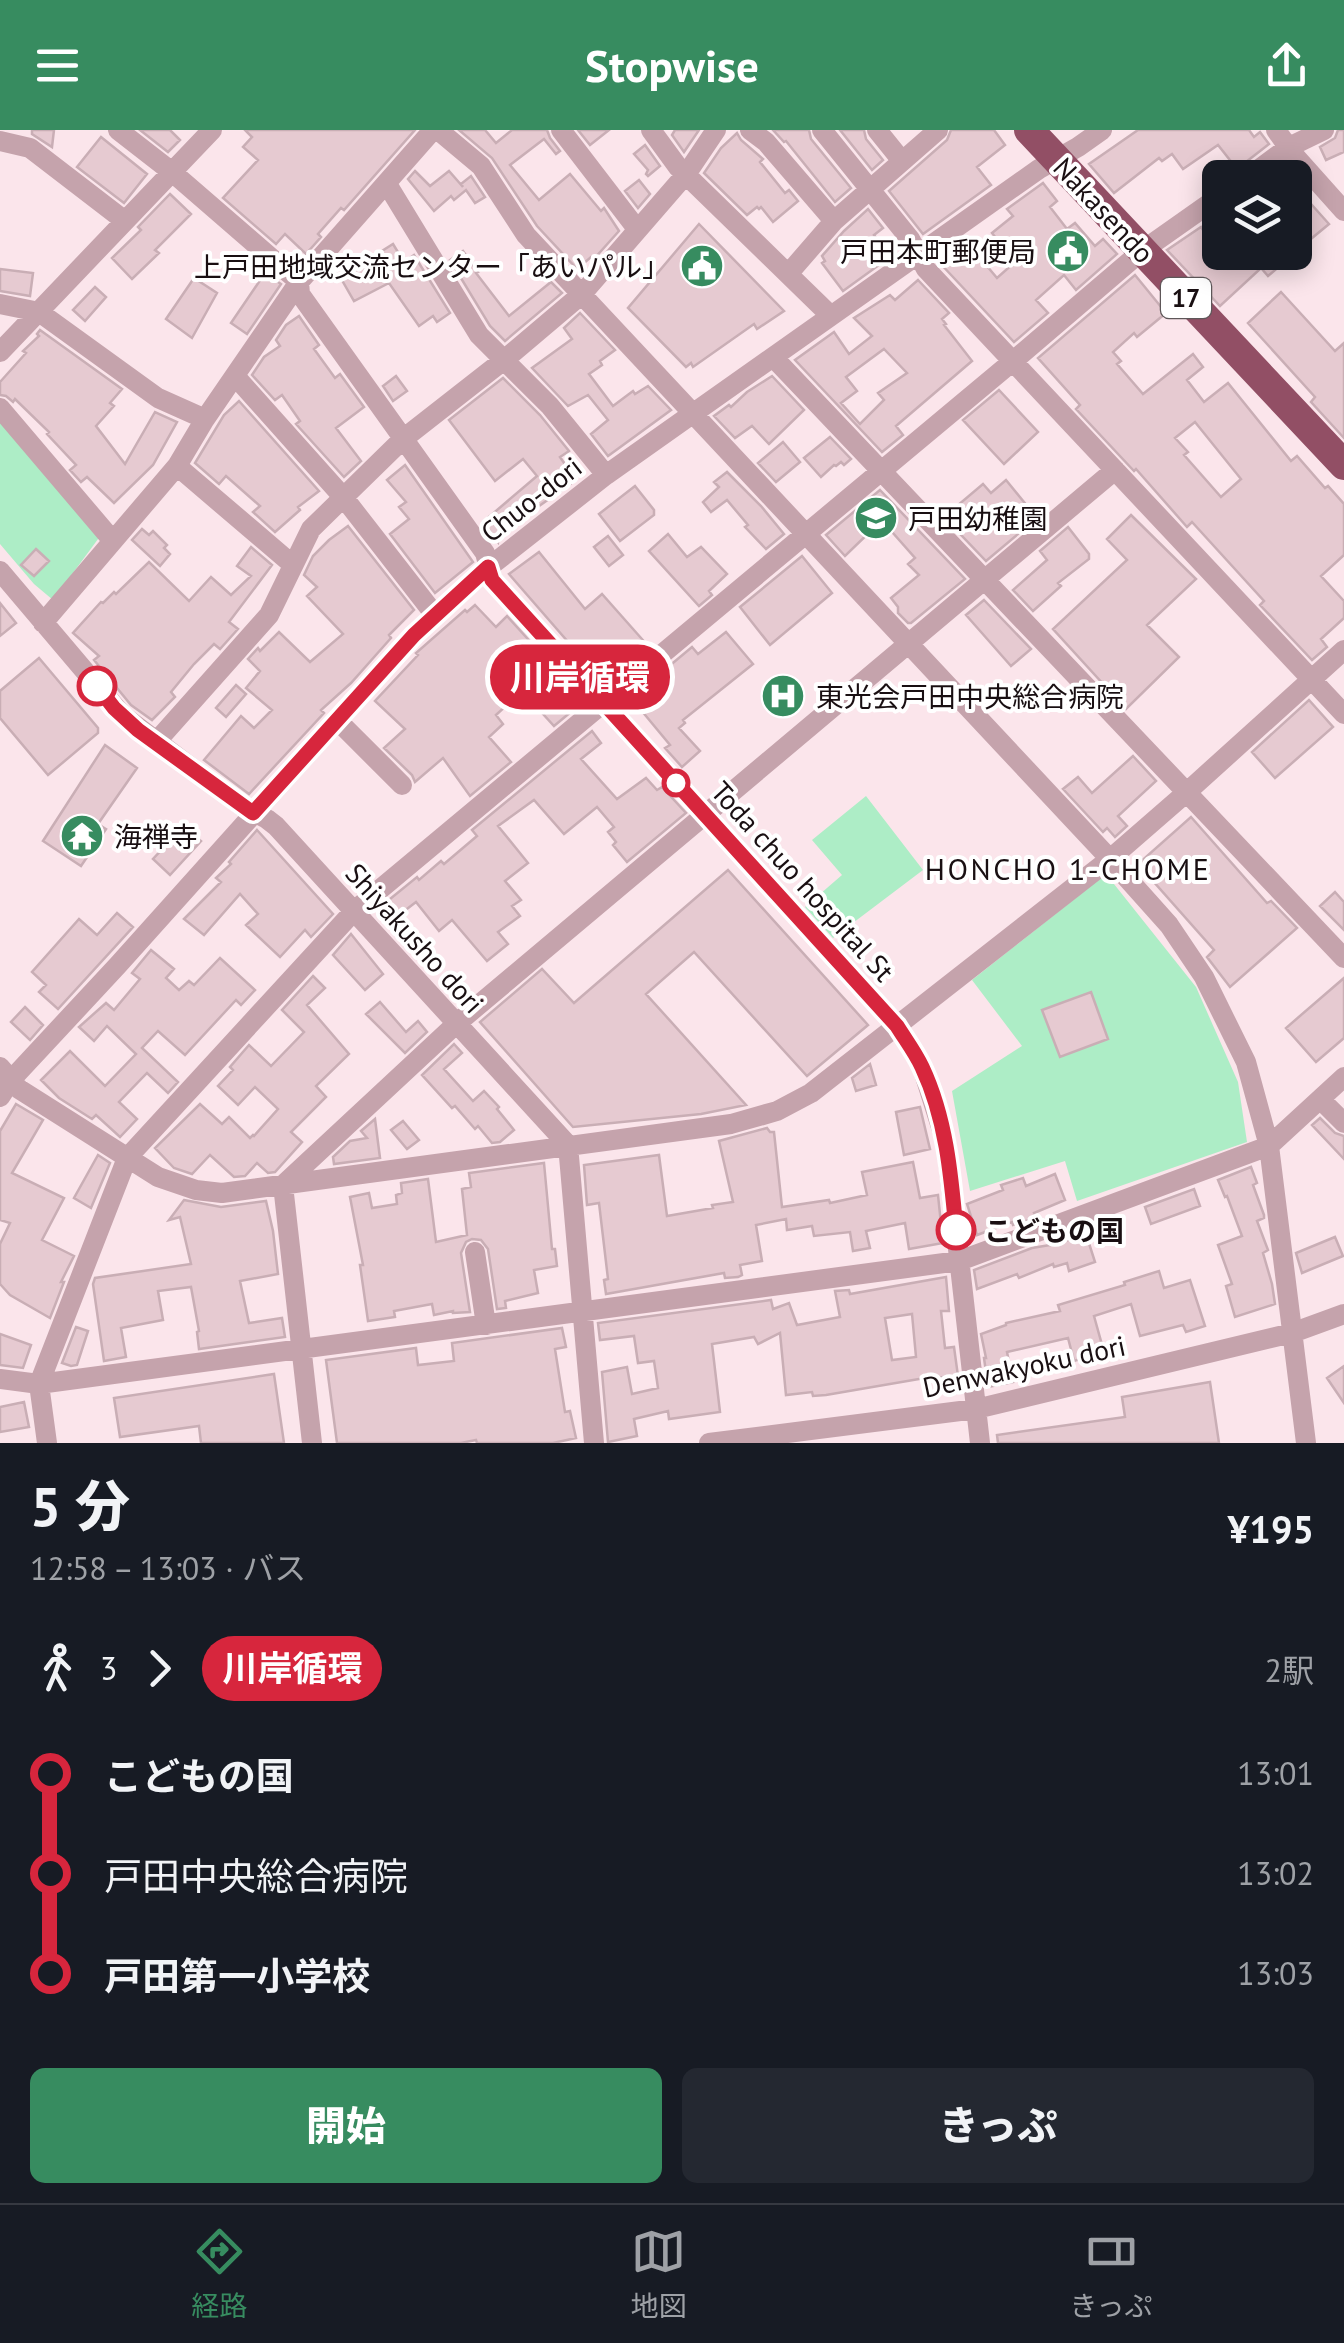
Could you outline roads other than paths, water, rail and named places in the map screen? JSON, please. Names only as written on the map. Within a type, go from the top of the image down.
[{"type":"highway","name":"Nakasendo","points":[[1030,130],[1344,464]]},
{"type":"street","points":[[118,130],[299,282]]},
{"type":"street","points":[[0,352],[212,130]]},
{"type":"street","points":[[44,623],[177,466],[299,282],[436,130],[481,166],[526,235],[1170,925],[1204,977],[1246,1062],[1269,1146],[1306,1443]]},
{"type":"street","points":[[561,130],[637,229]]},
{"type":"street","points":[[651,130],[678,166],[831,316]]},
{"type":"street","points":[[156,742],[269,615],[311,529],[403,438],[582,294],[686,173],[716,130]]},
{"type":"street","points":[[750,130],[766,142],[834,221]]},
{"type":"street","points":[[822,130],[910,239],[926,270],[1344,714]]},
{"type":"street","points":[[877,130],[902,161]]},
{"type":"street","points":[[789,273],[834,221],[938,130]]},
{"type":"street","name":"Chuo-dori","points":[[4,1081],[118,964],[435,615],[488,567],[692,414],[1039,169],[1102,130]]},
{"type":"street","points":[[1276,130],[1344,211]]},
{"type":"street","points":[[1271,160],[1324,130]]},
{"type":"street","points":[[0,141],[30,148],[125,222]]},
{"type":"street","points":[[387,184],[479,335],[550,406],[606,476]]},
{"type":"street","points":[[47,1443],[39,1384],[128,1158],[354,911],[1142,251],[1202,209]]},
{"type":"street","name":"Toda chuo hospital St","points":[[299,282],[300,294],[485,553],[492,580],[897,1026],[922,1067],[946,1143],[980,1443]]},
{"type":"street","points":[[0,304],[39,312],[158,398],[205,419]]},
{"type":"street","points":[[773,357],[1344,958]]},
{"type":"street","points":[[235,376],[344,498],[435,615]]},
{"type":"street","points":[[0,408],[113,541]]},
{"type":"street","points":[[177,466],[293,566]]},
{"type":"street","points":[[283,1185],[456,1024],[1114,470]]},
{"type":"street","name":"Shiyakusho dori","points":[[0,571],[114,708],[138,730],[276,826],[568,1146]]},
{"type":"street","points":[[4,1081],[158,1177],[196,1190],[222,1193],[732,1124],[777,1111],[811,1093],[1110,858],[1344,650]]},
{"type":"street","points":[[337,720],[402,785]]},
{"type":"street","points":[[0,1379],[39,1384],[960,1261],[1269,1146],[1344,1077]]},
{"type":"street","points":[[1320,1099],[1344,1123]]},
{"type":"street","points":[[568,1146],[594,1443]]},
{"type":"street","points":[[283,1185],[312,1443]]},
{"type":"street","points":[[475,1252],[486,1325]]},
{"type":"street","name":"Denwakyoku dori","points":[[709,1443],[976,1409],[1292,1333],[1344,1314]]},
{"type":"place","name":"戸田本町郵便局","points":[[1068,251]]},
{"type":"place","name":"上戸田地域交流センター「あいパル」","points":[[702,266]]},
{"type":"place","name":"戸田幼稚園","points":[[876,518]]},
{"type":"place","name":"東光会戸田中央総合病院","points":[[783,696]]},
{"type":"place","name":"海禅寺","points":[[82,836]]},
{"type":"place","name":"こどもの国","points":[[956,1230]]},
{"type":"district","name":"HONCHO 1-CHOME","points":[[1068,868]]}]
